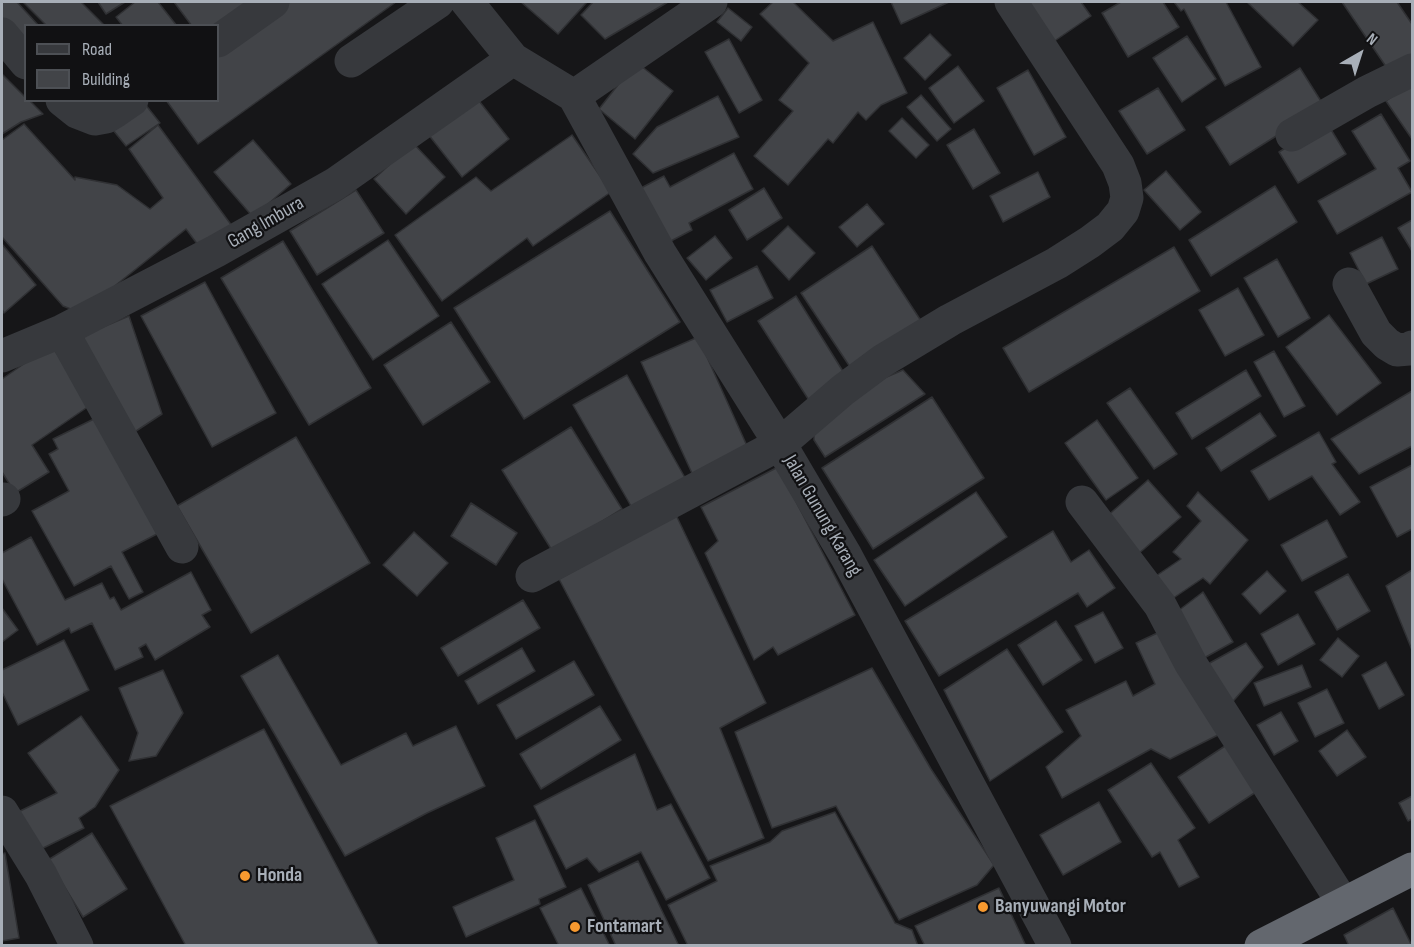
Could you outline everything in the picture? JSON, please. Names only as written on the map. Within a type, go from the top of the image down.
[{"type":"highway","points":[[1261,945],[1413,869]]},
{"type":"street","points":[[219,40],[273,2]]},
{"type":"street","points":[[351,61],[438,2]]},
{"type":"street","points":[[467,2],[513,59],[574,96],[711,2]]},
{"type":"street","points":[[532,576],[780,444],[843,390],[882,361],[950,320],[1058,263],[1110,226],[1123,211],[1126,198],[1125,183],[1118,165],[1011,2]]},
{"type":"street","points":[[2,34],[24,61]]},
{"type":"street","name":"Gang Imbura","points":[[2,356],[62,331],[216,251],[335,184],[513,59]]},
{"type":"street","points":[[1292,135],[1367,92],[1413,70]]},
{"type":"street","name":"Jalan Gunung Karang","points":[[574,96],[660,253],[780,444],[846,556],[1055,945]]},
{"type":"street","points":[[64,102],[77,112],[95,119],[106,117],[129,102]]},
{"type":"street","points":[[1348,284],[1376,333],[1387,344],[1397,350],[1413,347]]},
{"type":"street","points":[[62,331],[182,547]]},
{"type":"street","points":[[1082,502],[1160,605],[1191,664],[1343,903]]},
{"type":"street","points":[[2,812],[41,874],[76,945]]},
{"type":"building","points":[[2,2],[17,2],[37,24],[24,24],[24,51],[2,26]]},
{"type":"building","points":[[23,2],[81,2],[103,24],[45,24]]},
{"type":"building","points":[[98,2],[125,2],[106,14]]},
{"type":"building","points":[[135,2],[158,2],[175,24],[121,24],[116,17]]},
{"type":"building","points":[[174,2],[260,2],[219,25],[190,24]]},
{"type":"building","points":[[290,2],[396,2],[198,144],[167,102],[219,102],[219,53]]},
{"type":"building","points":[[521,2],[587,2],[558,34]]},
{"type":"building","points":[[593,2],[668,2],[605,39],[581,15]]},
{"type":"building","points":[[773,2],[793,2],[833,41],[873,22],[907,93],[881,105],[866,120],[858,112],[833,143],[828,139],[788,185],[754,156],[793,111],[779,100],[809,63],[760,14]]},
{"type":"building","points":[[891,2],[949,2],[901,24]]},
{"type":"building","points":[[1025,2],[1081,2],[1091,16],[1053,42]]},
{"type":"building","points":[[1121,2],[1163,2],[1179,27],[1128,57],[1102,13]]},
{"type":"building","points":[[1174,2],[1226,2],[1261,67],[1225,86],[1184,9],[1181,11]]},
{"type":"building","points":[[1247,2],[1298,2],[1318,20],[1293,46]]},
{"type":"building","points":[[1342,2],[1397,2],[1412,24],[1412,55],[1389,71]]},
{"type":"building","points":[[728,8],[752,27],[741,41],[717,22]]},
{"type":"building","points":[[930,34],[951,55],[925,80],[904,58]]},
{"type":"building","points":[[1187,36],[1216,79],[1182,102],[1153,58]]},
{"type":"building","points":[[729,39],[762,100],[739,113],[705,52]]},
{"type":"building","points":[[636,62],[673,91],[635,139],[599,109]]},
{"type":"building","points":[[958,66],[984,101],[954,123],[929,88]]},
{"type":"building","points":[[1300,68],[1324,106],[1230,165],[1206,127]]},
{"type":"building","points":[[1028,70],[1066,137],[1034,155],[997,88]]},
{"type":"building","points":[[2,74],[24,96],[24,102],[31,102],[43,114],[21,122],[2,134]]},
{"type":"building","points":[[1412,83],[1412,139],[1386,101]]},
{"type":"building","points":[[1158,88],[1185,130],[1147,154],[1119,111]]},
{"type":"building","points":[[921,95],[951,129],[937,141],[907,107]]},
{"type":"building","points":[[718,96],[739,137],[653,173],[633,154],[657,127]]},
{"type":"building","points":[[476,97],[509,139],[462,177],[428,134]]},
{"type":"building","points":[[145,104],[160,123],[126,146],[113,130]]},
{"type":"building","points":[[1381,114],[1410,161],[1398,168],[1412,192],[1337,234],[1318,201],[1376,169],[1352,131]]},
{"type":"building","points":[[902,118],[929,145],[916,158],[889,131]]},
{"type":"building","points":[[1327,123],[1346,154],[1298,183],[1279,152]]},
{"type":"building","points":[[24,124],[75,180],[75,177],[117,185],[150,209],[163,198],[129,149],[158,125],[232,226],[201,249],[186,229],[81,313],[63,306],[2,237],[2,140]]},
{"type":"building","points":[[974,129],[1000,173],[973,189],[947,145]]},
{"type":"building","points":[[572,135],[611,192],[533,246],[527,238],[442,301],[395,235],[476,177],[491,191]]},
{"type":"building","points":[[253,140],[291,184],[253,217],[214,172]]},
{"type":"building","points":[[413,143],[445,177],[406,214],[374,179]]},
{"type":"building","points":[[734,153],[753,189],[689,223],[692,230],[669,242],[641,188],[664,176],[670,187]]},
{"type":"building","points":[[1166,171],[1201,212],[1180,230],[1144,190]]},
{"type":"building","points":[[1038,172],[1050,197],[1003,222],[990,196]]},
{"type":"building","points":[[1275,186],[1297,222],[1211,276],[1189,240]]},
{"type":"building","points":[[764,188],[782,218],[747,240],[729,210]]},
{"type":"building","points":[[356,190],[384,233],[317,275],[290,231]]},
{"type":"building","points":[[867,204],[884,224],[857,247],[839,227]]},
{"type":"building","points":[[610,211],[680,322],[524,419],[454,308]]},
{"type":"building","points":[[1412,220],[1412,251],[1398,228]]},
{"type":"building","points":[[788,226],[815,253],[789,280],[762,251]]},
{"type":"building","points":[[715,236],[732,258],[706,280],[687,258]]},
{"type":"building","points":[[1382,237],[1398,269],[1366,284],[1350,253]]},
{"type":"building","points":[[388,240],[439,316],[373,360],[322,284]]},
{"type":"building","points":[[283,241],[371,388],[309,425],[221,278]]},
{"type":"building","points":[[2,244],[36,285],[4,313],[2,309]]},
{"type":"building","points":[[872,246],[927,330],[856,376],[801,293]]},
{"type":"building","points":[[1174,247],[1200,291],[1029,392],[1003,348]]},
{"type":"building","points":[[1277,259],[1310,318],[1278,337],[1244,278]]},
{"type":"building","points":[[757,266],[773,298],[727,322],[710,290]]},
{"type":"building","points":[[205,282],[276,413],[212,447],[141,316]]},
{"type":"building","points":[[1238,288],[1264,335],[1225,356],[1199,310]]},
{"type":"building","points":[[796,296],[849,381],[812,405],[758,321]]},
{"type":"building","points":[[1329,315],[1381,383],[1337,415],[1286,347]]},
{"type":"building","points":[[129,316],[162,414],[133,433],[72,340]]},
{"type":"building","points":[[451,322],[490,382],[423,425],[384,365]]},
{"type":"building","points":[[698,337],[752,457],[696,482],[641,362]]},
{"type":"building","points":[[51,345],[92,404],[32,445],[49,472],[15,493],[2,472],[2,379]]},
{"type":"building","points":[[1274,351],[1305,406],[1284,417],[1254,362]]},
{"type":"building","points":[[903,370],[925,394],[825,457],[814,440],[814,421],[849,393]]},
{"type":"building","points":[[1246,370],[1261,396],[1192,439],[1176,413]]},
{"type":"building","points":[[627,375],[688,483],[635,513],[573,405]]},
{"type":"building","points":[[1130,388],[1177,454],[1154,469],[1107,403]]},
{"type":"building","points":[[1412,391],[1412,446],[1359,474],[1331,439]]},
{"type":"building","points":[[932,397],[984,478],[873,549],[822,468]]},
{"type":"building","points":[[1260,413],[1276,436],[1221,471],[1206,448]]},
{"type":"building","points":[[100,416],[157,534],[122,552],[143,592],[129,599],[111,566],[74,586],[32,511],[69,491],[49,454],[58,449],[53,439]]},
{"type":"building","points":[[1097,420],[1138,478],[1106,500],[1065,443]]},
{"type":"building","points":[[571,427],[622,509],[553,552],[502,470]]},
{"type":"building","points":[[1319,432],[1336,462],[1332,464],[1360,502],[1340,515],[1312,476],[1269,500],[1251,471]]},
{"type":"building","points":[[296,437],[370,563],[251,633],[177,506]]},
{"type":"building","points":[[1412,465],[1412,529],[1397,537],[1370,487]]},
{"type":"building","points":[[778,467],[855,615],[778,655],[773,647],[754,660],[705,553],[718,541],[701,507]]},
{"type":"building","points":[[1148,480],[1181,517],[1137,555],[1105,518]]},
{"type":"building","points":[[976,492],[1007,537],[905,606],[874,560]]},
{"type":"building","points":[[1198,492],[1248,540],[1210,584],[1203,578],[1166,603],[1150,580],[1181,559],[1173,552],[1201,521],[1187,506]]},
{"type":"building","points":[[471,503],[517,533],[496,565],[451,536]]},
{"type":"building","points":[[676,515],[766,703],[720,728],[764,838],[708,861],[559,579]]},
{"type":"building","points":[[1327,520],[1347,557],[1302,581],[1281,545]]},
{"type":"building","points":[[1053,531],[1071,562],[1089,550],[1115,588],[1087,607],[1078,593],[939,676],[905,621]]},
{"type":"building","points":[[414,532],[448,563],[417,596],[383,565]]},
{"type":"building","points":[[31,537],[65,600],[102,583],[110,599],[114,597],[121,610],[191,572],[211,610],[202,615],[210,627],[155,660],[146,644],[139,648],[143,657],[115,670],[92,623],[71,633],[69,628],[37,645],[2,579],[2,553]]},
{"type":"building","points":[[1412,570],[1412,650],[1386,586]]},
{"type":"building","points":[[1267,571],[1286,591],[1260,614],[1242,594]]},
{"type":"building","points":[[1348,574],[1370,611],[1337,630],[1315,592]]},
{"type":"building","points":[[1203,592],[1233,642],[1195,663],[1170,617]]},
{"type":"building","points":[[523,600],[540,628],[458,676],[441,648]]},
{"type":"building","points":[[2,608],[18,630],[2,642]]},
{"type":"building","points":[[1103,612],[1123,648],[1095,663],[1075,626]]},
{"type":"building","points":[[1298,614],[1315,644],[1278,665],[1261,634]]},
{"type":"building","points":[[1056,621],[1082,660],[1043,685],[1018,645]]},
{"type":"building","points":[[1166,629],[1222,733],[1170,759],[1151,749],[1062,798],[1046,767],[1081,736],[1066,710],[1126,681],[1133,696],[1155,684],[1136,643]]},
{"type":"building","points":[[1338,638],[1359,656],[1342,677],[1320,660]]},
{"type":"building","points":[[64,640],[89,690],[18,725],[2,692],[2,670]]},
{"type":"building","points":[[1246,643],[1263,667],[1228,707],[1197,670]]},
{"type":"building","points":[[522,648],[535,671],[478,704],[465,681]]},
{"type":"building","points":[[1007,649],[1063,732],[990,781],[944,690]]},
{"type":"building","points":[[278,655],[341,765],[406,733],[413,746],[456,726],[485,786],[345,856],[241,676]]},
{"type":"building","points":[[574,661],[594,695],[516,739],[497,705]]},
{"type":"building","points":[[1386,662],[1404,695],[1379,709],[1362,675]]},
{"type":"building","points":[[1302,665],[1311,687],[1264,706],[1254,683]]},
{"type":"building","points":[[872,668],[931,769],[994,865],[977,885],[899,920],[836,806],[772,828],[735,732]]},
{"type":"building","points":[[163,670],[183,713],[156,756],[129,761],[138,733],[119,688]]},
{"type":"building","points":[[1327,689],[1344,723],[1315,737],[1298,703]]},
{"type":"building","points":[[600,706],[621,740],[541,789],[520,754]]},
{"type":"building","points":[[1281,712],[1298,741],[1274,755],[1257,725]]},
{"type":"building","points":[[81,716],[119,770],[95,807],[79,818],[84,828],[33,853],[14,814],[57,793],[28,753]]},
{"type":"building","name":"Honda","points":[[264,729],[379,946],[186,946],[110,806]]},
{"type":"building","points":[[1347,730],[1366,757],[1337,776],[1319,751]]},
{"type":"building","points":[[1228,744],[1259,790],[1209,823],[1178,777]]},
{"type":"building","points":[[635,754],[657,810],[671,804],[710,878],[666,900],[641,852],[599,872],[587,858],[566,869],[534,806]]},
{"type":"building","points":[[1151,763],[1195,828],[1178,840],[1199,877],[1179,887],[1160,852],[1152,857],[1108,790]]},
{"type":"building","points":[[1412,796],[1412,819],[1408,821],[1399,803]]},
{"type":"building","points":[[1099,802],[1121,842],[1063,875],[1040,835]]},
{"type":"building","points":[[835,812],[895,923],[912,930],[918,946],[688,946],[668,905],[717,881],[710,866],[770,842],[782,831]]},
{"type":"building","points":[[535,820],[566,887],[539,899],[540,904],[466,937],[453,907],[514,880],[496,838]]},
{"type":"building","points":[[92,833],[127,889],[83,917],[48,860]]},
{"type":"building","points":[[5,853],[19,938],[2,941],[2,854]]},
{"type":"building","points":[[638,861],[679,946],[616,946],[588,885]]},
{"type":"building","name":"Fontamart","points":[[581,888],[610,946],[559,946],[540,908]]},
{"type":"building","name":"Banyuwangi Motor","points":[[999,888],[1026,946],[925,946],[915,926]]},
{"type":"building","points":[[1393,908],[1412,946],[1349,946],[1344,935]]},
{"type":"place","name":"Honda","points":[[245,876]]},
{"type":"place","name":"Banyuwangi Motor","points":[[983,907]]},
{"type":"place","name":"Fontamart","points":[[575,927]]}]
